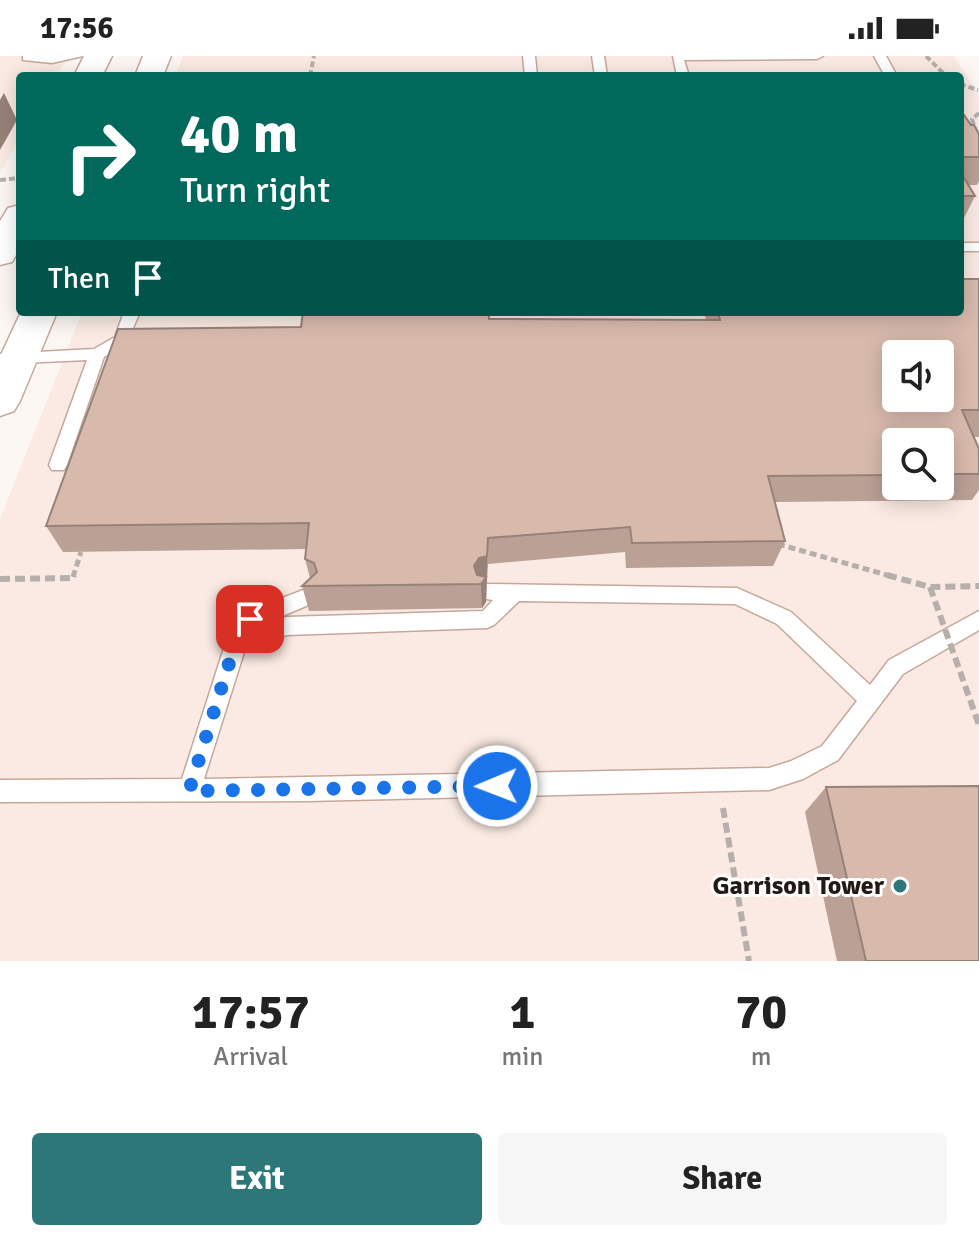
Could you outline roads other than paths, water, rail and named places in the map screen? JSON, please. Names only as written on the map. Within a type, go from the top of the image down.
[{"type":"street","points":[[0,254],[16,225]]},
{"type":"street","points":[[0,401],[10,358],[36,316]]},
{"type":"lane","points":[[26,57],[52,60],[77,56]]},
{"type":"lane","points":[[682,72],[678,57],[817,56]]},
{"type":"lane","points":[[26,57],[44,72]]},
{"type":"lane","points":[[10,358],[97,354],[121,340],[130,316]]},
{"type":"lane","points":[[58,465],[97,354]]},
{"type":"lane","points":[[487,592],[737,596],[784,618],[869,698]]},
{"type":"lane","points":[[238,642],[287,626],[487,619],[515,592]]},
{"type":"lane","points":[[189,791],[238,642],[250,619],[311,595]]},
{"type":"lane","points":[[0,791],[189,791],[769,779],[795,771],[830,753],[869,698],[896,667],[979,620]]},
{"type":"place","name":"Garrison Tower","points":[[900,886]]}]
